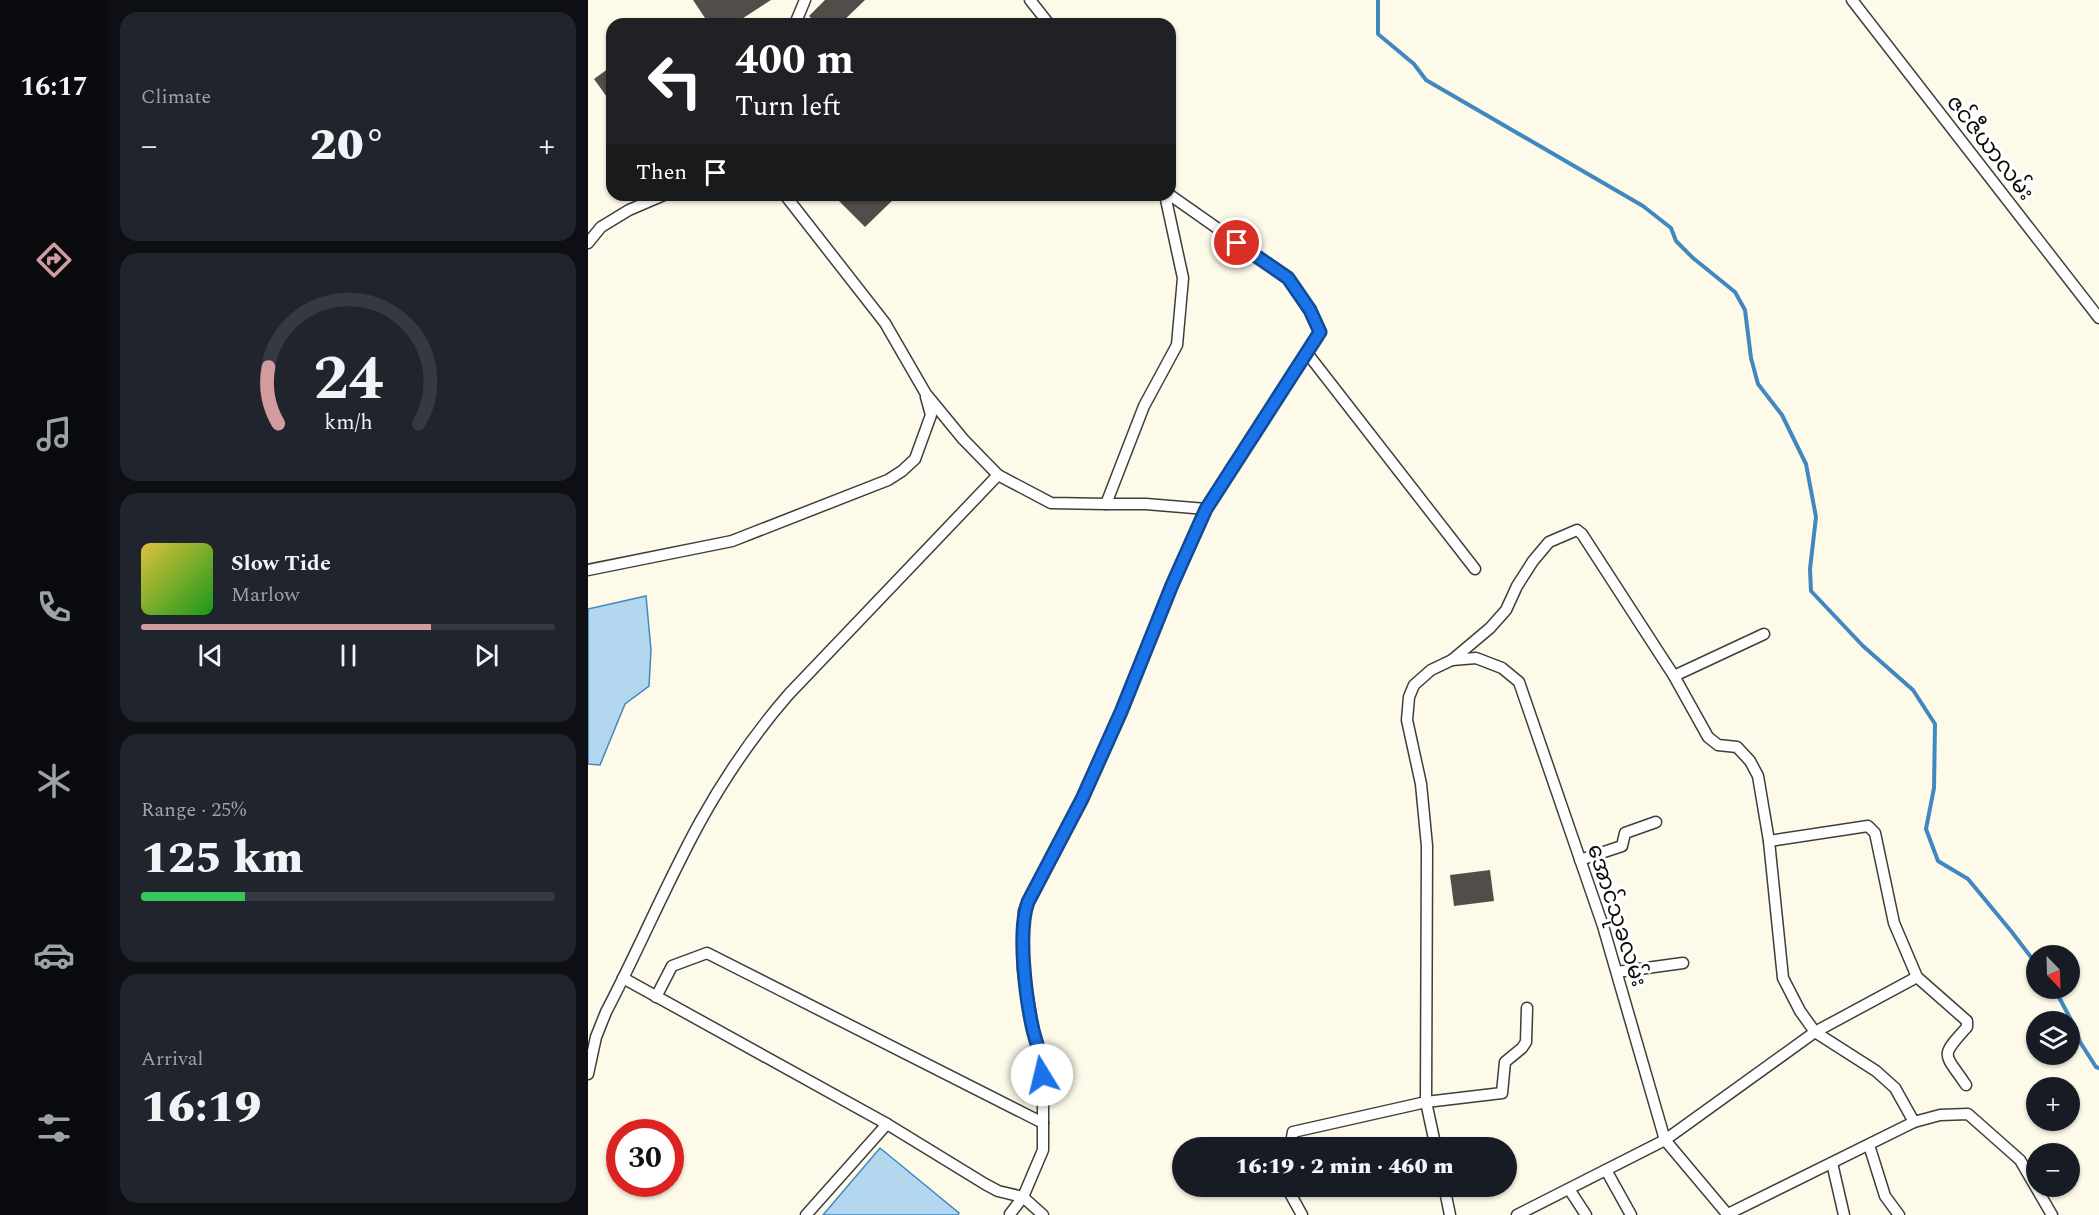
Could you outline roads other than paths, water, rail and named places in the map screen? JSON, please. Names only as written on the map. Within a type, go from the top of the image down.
[{"type":"street","points":[[798,18],[805,0]]},
{"type":"street","points":[[1029,0],[1044,18]]},
{"type":"street","name":"ဇင်ဇီယာလမ်း","points":[[1852,0],[2099,318]]},
{"type":"street","points":[[998,1191],[1011,1214],[1023,1197],[1043,1150],[1042,1062],[1033,1029],[1023,969],[1024,911],[1082,799],[1113,731],[1172,585],[1206,509],[1320,332],[1310,310],[1288,278],[1176,199]]},
{"type":"street","points":[[588,243],[601,227],[629,210],[650,201]]},
{"type":"street","points":[[789,201],[885,323],[926,394],[963,439],[998,475],[1051,503],[1146,504],[1206,509]]},
{"type":"street","points":[[1106,504],[1144,406],[1177,345],[1183,278],[1166,201]]},
{"type":"street","points":[[1307,352],[1475,569]]},
{"type":"street","points":[[588,570],[732,542],[888,480],[915,459],[931,415],[926,394]]},
{"type":"street","points":[[588,1074],[596,1037],[606,1012],[700,823],[741,756],[789,694],[998,475]]},
{"type":"street","points":[[1434,1137],[1426,1102],[1427,846],[1421,784],[1407,720],[1409,698],[1413,685],[1431,670],[1452,660],[1490,628],[1506,610],[1527,569],[1549,542],[1577,530],[1582,534],[1674,676],[1708,737],[1718,745],[1737,747],[1750,761],[1758,776],[1769,841],[1783,978],[1800,1011],[1815,1032],[1876,1071],[1895,1088],[1914,1122]]},
{"type":"street","points":[[1674,676],[1764,634]]},
{"type":"street","name":"အောင်သုခလမ်း","points":[[1452,660],[1476,658],[1502,668],[1519,682],[1603,926],[1665,1140],[1728,1215]]},
{"type":"street","points":[[1580,860],[1622,846],[1625,833],[1656,822]]},
{"type":"street","points":[[1769,841],[1868,826],[1875,833],[1894,923],[1917,977],[1967,1021],[1967,1027],[1947,1049],[1947,1056],[1966,1085]]},
{"type":"street","points":[[656,997],[672,966],[707,953],[1043,1123]]},
{"type":"street","points":[[1617,972],[1683,963]]},
{"type":"street","points":[[1517,1215],[1665,1140],[1815,1032],[1917,977]]},
{"type":"street","points":[[623,978],[887,1124],[998,1191],[1023,1197],[1043,1215]]},
{"type":"street","points":[[1292,1137],[1293,1132],[1426,1102],[1502,1093],[1505,1062],[1526,1042],[1527,1008]]},
{"type":"street","points":[[1728,1215],[1914,1122],[1940,1115],[1968,1114],[2020,1160],[2052,1215]]},
{"type":"street","points":[[806,1215],[887,1124]]},
{"type":"street","points":[[1869,1145],[1885,1196],[1899,1215]]},
{"type":"street","points":[[1832,1163],[1844,1215]]},
{"type":"street","points":[[1606,1170],[1631,1215]]},
{"type":"street","points":[[1569,1189],[1586,1215]]},
{"type":"street","points":[[1292,1197],[1302,1215]]},
{"type":"street","points":[[1446,1197],[1450,1215]]},
{"type":"water","points":[[646,596],[651,650],[649,686],[625,704],[600,765],[588,764],[588,609]]},
{"type":"water","points":[[880,1148],[959,1213],[958,1215],[823,1215]]},
{"type":"waterway","points":[[1378,0],[1378,34],[1414,64],[1426,80],[1643,206],[1671,228],[1676,241],[1693,258],[1735,292],[1745,310],[1751,358],[1758,384],[1782,415],[1806,464],[1816,517],[1810,569],[1811,591],[1863,646],[1913,690],[1935,724],[1934,788],[1926,829],[1938,861],[1968,879],[2026,951]]},
{"type":"waterway","points":[[2060,999],[2076,1029],[2080,1042],[2096,1067],[2099,1068]]}]
